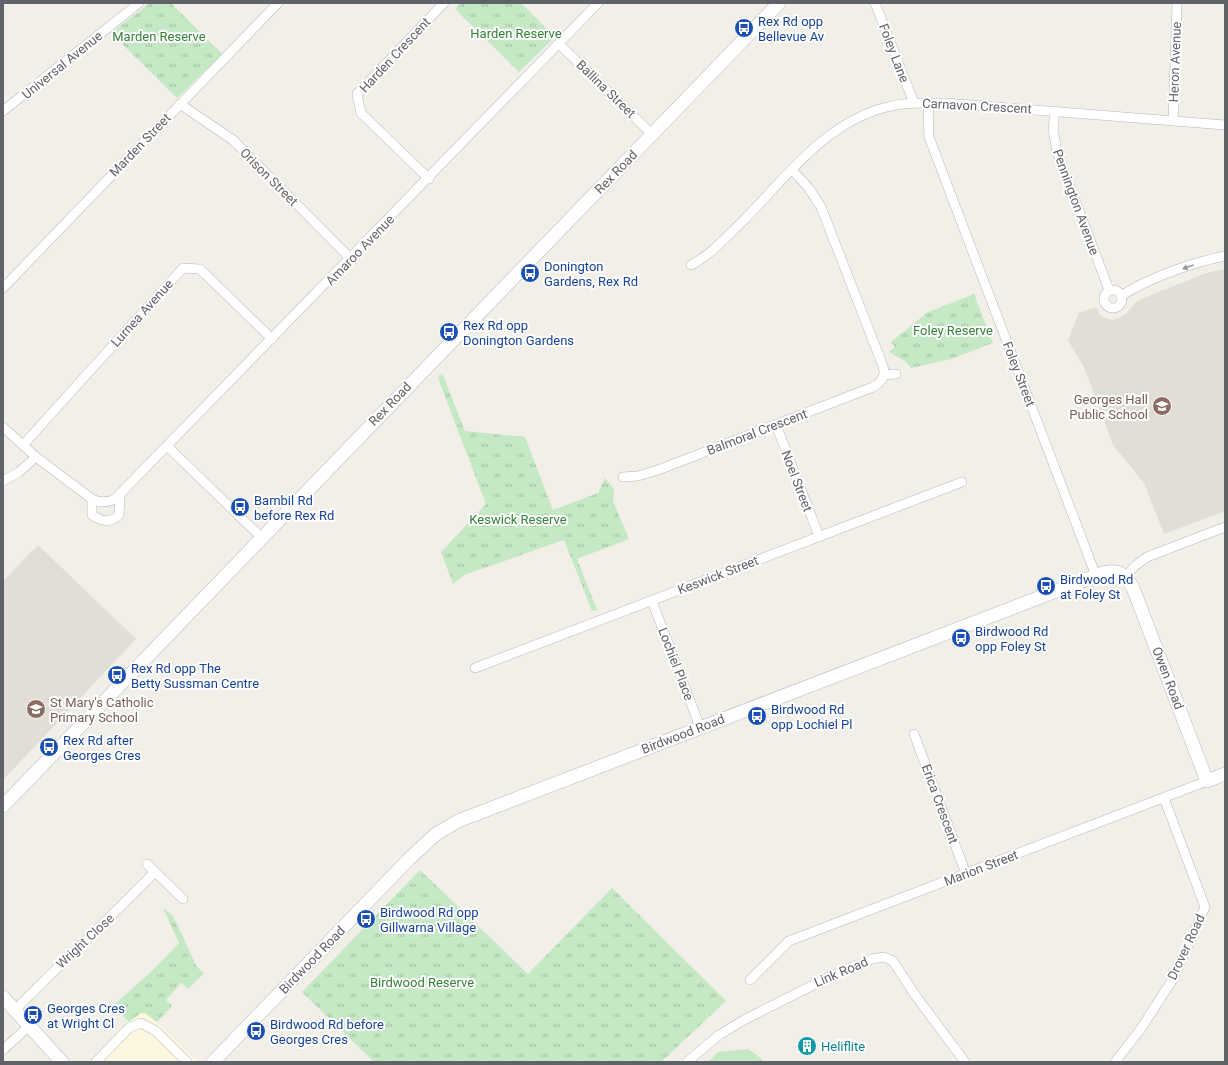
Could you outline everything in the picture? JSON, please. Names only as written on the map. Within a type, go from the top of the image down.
[{"type":"main road","name":"Rex Road","points":[[3,806],[779,3]]},
{"type":"main road","name":"Birdwood Road","points":[[213,1062],[409,859],[436,834],[472,814],[1096,576],[1115,571],[1126,576]]},
{"type":"main road","name":"Owen Road","points":[[1126,576],[1136,595],[1208,781]]},
{"type":"main road","name":"Marion Street","points":[[1208,781],[1225,774]]},
{"type":"main road","points":[[3,997],[62,1062]]},
{"type":"street","name":"Universal Avenue","points":[[3,111],[139,3]]},
{"type":"street","name":"Marden Street","points":[[5,282],[278,3]]},
{"type":"street","name":"Harden Crescent","points":[[429,179],[361,112],[357,94],[444,3]]},
{"type":"street","name":"Amaroo Avenue","points":[[92,499],[98,502],[108,502],[120,495],[429,179],[598,3]]},
{"type":"street","name":"Foley Lane","points":[[875,3],[914,103]]},
{"type":"street","name":"Heron Avenue","points":[[1173,121],[1177,3]]},
{"type":"street","name":"Ballina Street","points":[[559,44],[652,134]]},
{"type":"street","name":"Carnavon Crescent","points":[[691,265],[716,248],[826,137],[850,121],[888,107],[914,103],[928,103],[1055,111],[1225,125]]},
{"type":"street","name":"Foley Street","points":[[928,103],[927,127],[931,142],[1096,576]]},
{"type":"street","name":"Orison Street","points":[[180,104],[233,140],[351,259]]},
{"type":"street","name":"Pennington Avenue","points":[[1055,111],[1053,129],[1057,152],[1109,290]]},
{"type":"street","points":[[792,170],[808,187],[820,207],[883,366],[884,375],[896,374]]},
{"type":"street","points":[[1121,296],[1140,284],[1206,260],[1225,256]]},
{"type":"street","name":"Lurnea Avenue","points":[[23,444],[183,268],[200,269],[272,339]]},
{"type":"street","points":[[1109,290],[1115,290],[1121,296],[1121,302],[1117,306],[1108,307],[1103,300],[1104,294],[1109,290]]},
{"type":"street","name":"Balmoral Crescent","points":[[623,477],[638,476],[658,470],[776,425],[873,387],[879,383],[884,375]]},
{"type":"street","name":"Noel Street","points":[[776,425],[819,536]]},
{"type":"street","points":[[3,427],[36,456],[92,499],[92,515],[102,522],[114,520],[118,515],[120,495]]},
{"type":"street","points":[[167,446],[262,538]]},
{"type":"street","points":[[3,481],[19,472],[36,456]]},
{"type":"street","name":"Keswick Street","points":[[475,668],[962,482]]},
{"type":"street","points":[[1126,576],[1134,566],[1147,557],[1225,527]]},
{"type":"street","name":"Lochiel Place","points":[[652,601],[700,727]]},
{"type":"street","name":"Erica Crescent","points":[[914,734],[966,874]]},
{"type":"street","name":"Marion Street","points":[[750,980],[788,941],[1208,781]]},
{"type":"street","name":"Drover Road","points":[[1115,1062],[1140,1030],[1173,979],[1205,907],[1164,798]]},
{"type":"street","points":[[147,864],[183,899]]},
{"type":"street","name":"Wright Close","points":[[15,1010],[60,964],[104,925],[155,872]]},
{"type":"street","name":"Link Road","points":[[687,1062],[719,1035],[744,1020],[819,982],[864,962],[884,957],[893,961],[915,995],[965,1062]]},
{"type":"street","points":[[96,1062],[129,1028],[141,1022],[156,1031],[187,1062]]},
{"type":"street","points":[[3,1050],[29,1026]]},
{"type":"shaded area","name":"Georges Hall Public School","points":[[1225,269],[1225,511],[1164,534],[1144,483],[1113,445],[1084,367],[1068,340],[1079,313],[1096,307],[1099,314],[1105,318],[1112,320],[1119,318],[1126,314],[1137,301],[1206,273]]},
{"type":"shaded area","name":"St Mary's Catholic Primary School","points":[[38,545],[136,639],[3,780],[3,581]]},
{"type":"shaded area","points":[[145,1013],[157,1022],[198,1062],[90,1062],[134,1016]]},
{"type":"green space","name":"Marden Reserve","points":[[150,3],[171,3],[222,54],[177,98],[111,33]]},
{"type":"green space","name":"Harden Reserve","points":[[461,3],[521,3],[555,37],[519,72],[455,9]]},
{"type":"green space","name":"Foley Reserve","points":[[974,294],[993,343],[951,359],[911,368],[905,361],[889,352],[895,347],[891,342],[928,312]]},
{"type":"green space","name":"Keswick Reserve","points":[[442,373],[465,431],[525,437],[553,510],[598,493],[605,478],[614,489],[613,501],[629,539],[577,559],[597,610],[592,611],[564,540],[464,575],[453,584],[441,552],[486,504],[438,378]]},
{"type":"green space","name":"Birdwood Reserve","points":[[420,870],[528,974],[612,888],[726,1001],[661,1062],[374,1062],[302,992]]},
{"type":"green space","points":[[163,908],[173,916],[197,967],[204,973],[188,989],[181,983],[166,1000],[172,1006],[157,1022],[145,1013],[141,1013],[129,1022],[113,1006],[152,971],[179,943]]},
{"type":"green space","points":[[748,1049],[762,1059],[762,1062],[708,1062],[718,1052]]},
{"type":"place","name":"Rex Rd opp Bellevue Av","points":[[744,28]]},
{"type":"place","name":"Donington Gardens, Rex Rd","points":[[530,273]]},
{"type":"place","name":"Rex Rd opp Donington Gardens","points":[[449,332]]},
{"type":"place","name":"Georges Hall Public School","points":[[1162,406]]},
{"type":"place","name":"Bambil Rd before Rex Rd","points":[[240,507]]},
{"type":"place","name":"Birdwood Rd at Foley St","points":[[1046,586]]},
{"type":"place","name":"Birdwood Rd opp Foley St","points":[[961,638]]},
{"type":"place","name":"Rex Rd opp The Betty Sussman Centre","points":[[117,675]]},
{"type":"place","name":"St Mary's Catholic Primary School","points":[[36,709]]},
{"type":"place","name":"Birdwood Rd opp Lochiel Pl","points":[[757,716]]},
{"type":"place","name":"Rex Rd after Georges Cres","points":[[49,747]]},
{"type":"place","name":"Birdwood Rd opp Gillwarna Village","points":[[366,919]]},
{"type":"place","name":"Georges Cres at Wright Cl","points":[[33,1015]]},
{"type":"place","name":"Birdwood Rd before Georges Cres","points":[[256,1031]]},
{"type":"place","name":"Heliflite","points":[[807,1046]]}]
